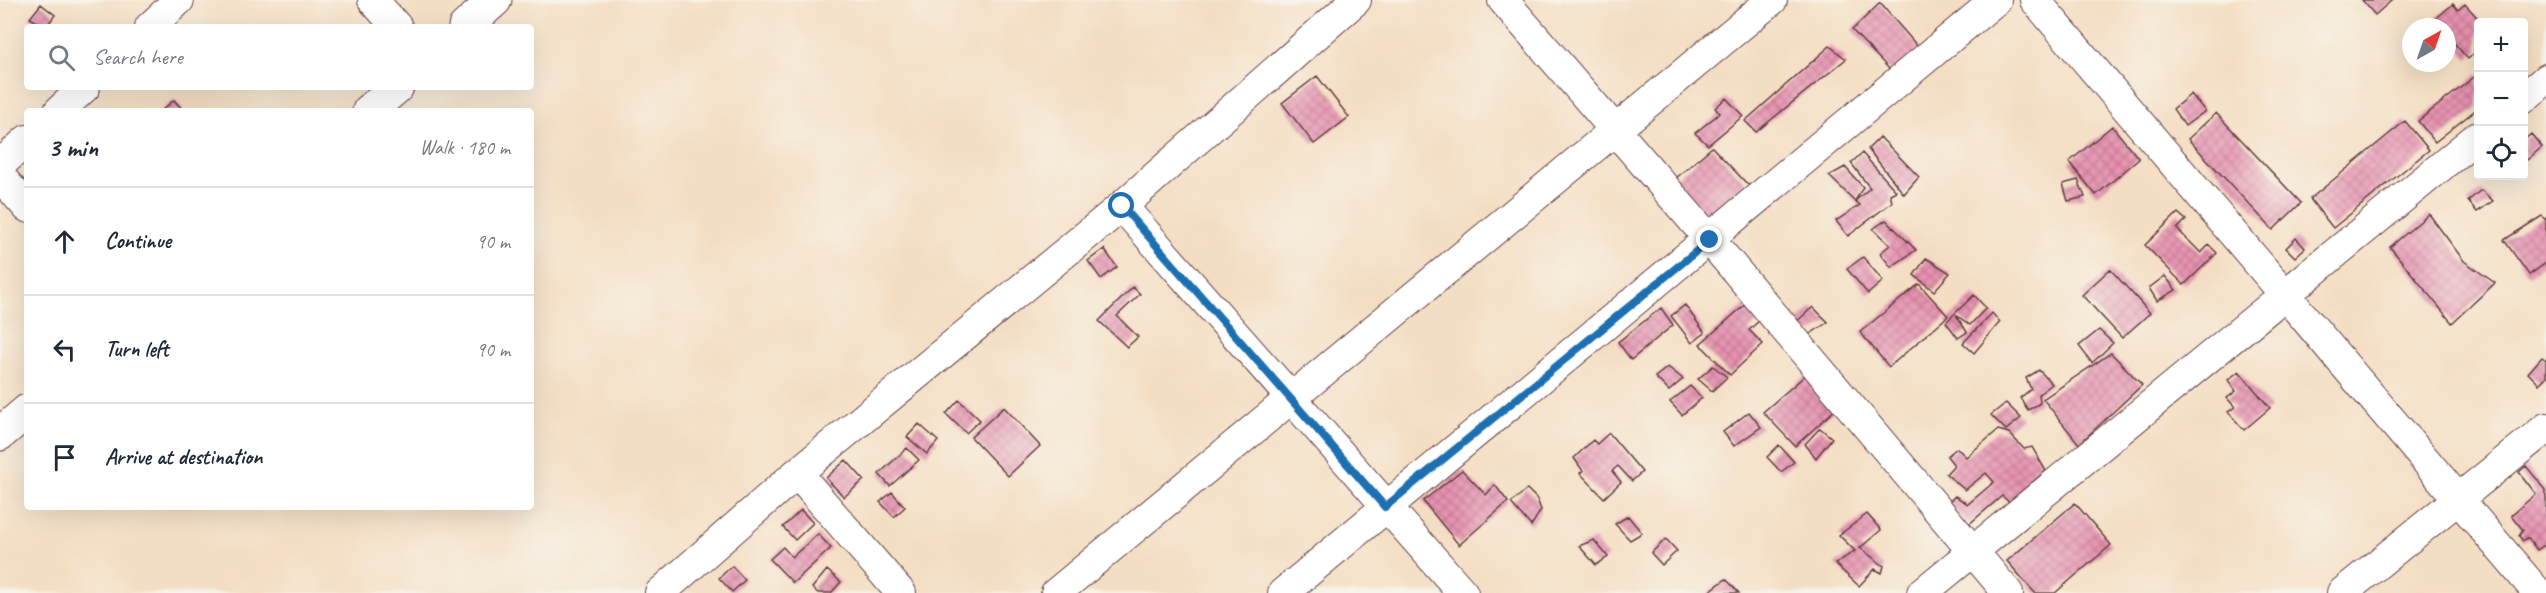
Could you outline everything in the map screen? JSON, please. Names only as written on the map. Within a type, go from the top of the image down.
[{"type":"street","points":[[153,24],[179,0]]},
{"type":"street","points":[[373,0],[394,24]]},
{"type":"street","points":[[468,24],[495,0]]},
{"type":"street","points":[[660,593],[797,473],[1122,206],[1356,0]]},
{"type":"street","points":[[1503,0],[1710,240],[2008,593]]},
{"type":"street","points":[[1056,593],[1772,0]]},
{"type":"street","points":[[1283,593],[1996,0]]},
{"type":"street","points":[[2035,0],[2538,593]]},
{"type":"street","points":[[2528,94],[2546,79]]},
{"type":"street","points":[[62,108],[82,90]]},
{"type":"street","points":[[372,108],[394,90]]},
{"type":"street","points":[[1922,593],[2474,139]]},
{"type":"street","points":[[0,165],[24,143]]},
{"type":"street","points":[[0,176],[24,204]]},
{"type":"street","points":[[1122,206],[1463,593]]},
{"type":"street","points":[[0,434],[24,414]]},
{"type":"street","points":[[2342,593],[2546,428]]},
{"type":"street","points":[[797,473],[901,593]]},
{"type":"building","points":[[2362,0],[2392,0],[2375,15]]},
{"type":"building","points":[[1880,3],[1919,48],[1893,73],[1852,30]]},
{"type":"building","points":[[41,4],[55,15],[48,24],[41,24],[30,18]]},
{"type":"building","points":[[2453,4],[2458,10],[2465,4],[2477,18],[2474,18],[2474,54],[2468,59],[2456,45],[2456,18],[2436,18]]},
{"type":"building","points":[[1830,46],[1846,59],[1756,132],[1745,121]]},
{"type":"building","points":[[1317,76],[1349,117],[1314,144],[1282,103]]},
{"type":"building","points":[[2474,77],[2474,111],[2435,142],[2418,121]]},
{"type":"building","points":[[2191,94],[2205,111],[2185,126],[2173,109]]},
{"type":"building","points":[[1726,98],[1743,116],[1708,145],[1695,133],[1720,113],[1715,108]]},
{"type":"building","points":[[174,100],[181,108],[165,108]]},
{"type":"building","points":[[2216,113],[2301,203],[2273,230],[2188,139]]},
{"type":"building","points":[[2405,121],[2429,150],[2333,228],[2310,199]]},
{"type":"building","points":[[2112,126],[2139,159],[2096,195],[2069,162]]},
{"type":"building","points":[[2531,134],[2542,147],[2528,159],[2528,137]]},
{"type":"building","points":[[1880,137],[1919,177],[1904,194],[1868,149]]},
{"type":"building","points":[[1712,147],[1750,187],[1710,219],[1675,179]]},
{"type":"building","points":[[1862,153],[1896,191],[1890,194],[1892,202],[1848,236],[1836,221],[1860,205],[1855,201],[1870,188],[1851,163]]},
{"type":"building","points":[[1845,167],[1863,187],[1855,201],[1829,176]]},
{"type":"building","points":[[2078,180],[2085,197],[2068,201],[2063,184]]},
{"type":"building","points":[[2481,190],[2493,201],[2477,212],[2468,201]]},
{"type":"building","points":[[2178,213],[2186,220],[2177,229],[2201,253],[2209,245],[2217,253],[2184,285],[2145,245]]},
{"type":"building","points":[[2429,214],[2464,261],[2495,283],[2452,323],[2390,247]]},
{"type":"building","points":[[2542,216],[2546,219],[2546,263],[2529,275],[2504,240]]},
{"type":"building","points":[[1886,220],[1916,250],[1891,267],[1880,253],[1890,245],[1873,229]]},
{"type":"building","points":[[2296,238],[2305,248],[2295,257],[2286,248]]},
{"type":"building","points":[[1104,249],[1117,267],[1101,279],[1088,261]]},
{"type":"building","points":[[1863,257],[1883,281],[1868,294],[1847,269]]},
{"type":"building","points":[[1926,258],[1950,273],[1934,291],[1914,275]]},
{"type":"building","points":[[2110,269],[2150,313],[2122,338],[2082,295]]},
{"type":"building","points":[[2165,276],[2176,290],[2157,301],[2149,288]]},
{"type":"building","points":[[1919,284],[1948,316],[1889,367],[1860,332]]},
{"type":"building","points":[[1133,287],[1140,294],[1117,316],[1138,337],[1127,347],[1099,321]]},
{"type":"building","points":[[1974,295],[1986,308],[1970,325],[1956,315],[1967,332],[1958,338],[1946,322]]},
{"type":"building","points":[[1746,304],[1761,319],[1749,330],[1763,344],[1730,375],[1700,344]]},
{"type":"building","points":[[1685,305],[1705,333],[1692,343],[1671,316]]},
{"type":"building","points":[[1813,307],[1828,322],[1807,336],[1795,323]]},
{"type":"building","points":[[1661,308],[1673,325],[1631,360],[1618,342]]},
{"type":"building","points":[[1992,313],[2000,322],[1974,353],[1963,343]]},
{"type":"building","points":[[2099,330],[2113,343],[2092,363],[2079,346]]},
{"type":"building","points":[[2111,353],[2142,385],[2079,444],[2043,399]]},
{"type":"building","points":[[2542,357],[2546,360],[2546,377],[2539,384],[2528,373]]},
{"type":"building","points":[[1713,366],[1727,377],[1712,391],[1698,379]]},
{"type":"building","points":[[1668,367],[1683,379],[1669,391],[1655,377]]},
{"type":"building","points":[[2039,370],[2052,384],[2039,394],[2040,403],[2028,410],[2020,398],[2031,389],[2026,378]]},
{"type":"building","points":[[2239,371],[2270,408],[2244,430],[2228,412],[2235,407],[2227,398],[2236,391],[2228,380]]},
{"type":"building","points":[[1808,373],[1839,406],[1795,446],[1763,412]]},
{"type":"building","points":[[1690,386],[1702,398],[1682,415],[1670,402]]},
{"type":"building","points":[[959,400],[980,420],[966,433],[946,414]]},
{"type":"building","points":[[2006,403],[2021,418],[2006,430],[1991,415]]},
{"type":"building","points":[[1004,407],[1040,446],[1008,476],[971,437]]},
{"type":"building","points":[[1749,412],[1761,427],[1734,446],[1723,432]]},
{"type":"building","points":[[919,424],[938,441],[927,454],[907,437]]},
{"type":"building","points":[[1820,428],[1832,438],[1816,458],[1805,444]]},
{"type":"building","points":[[1998,430],[2009,433],[2024,449],[2032,447],[2046,471],[2009,502],[2002,496],[1968,525],[1947,504],[1955,496],[1968,504],[1994,482],[1986,473],[1965,490],[1946,474],[1954,465],[1947,456],[1957,448],[1966,457]]},
{"type":"building","points":[[1609,433],[1642,472],[1632,481],[1618,466],[1612,471],[1621,482],[1604,498],[1580,473],[1583,471],[1574,458],[1593,440],[1597,444]]},
{"type":"building","points":[[1779,445],[1794,462],[1781,472],[1767,457]]},
{"type":"building","points":[[907,448],[919,460],[890,486],[879,474]]},
{"type":"building","points":[[846,460],[864,480],[844,497],[826,478]]},
{"type":"building","points":[[2526,466],[2546,490],[2546,544],[2537,550],[2528,538],[2523,541],[2519,536],[2523,530],[2511,515],[2536,494],[2519,472]]},
{"type":"building","points":[[1462,470],[1486,495],[1495,485],[1508,502],[1459,545],[1423,501]]},
{"type":"building","points":[[1527,489],[1537,499],[1541,510],[1531,526],[1511,503]]},
{"type":"building","points":[[892,492],[905,507],[894,517],[880,502]]},
{"type":"building","points":[[2075,503],[2111,545],[2055,593],[2035,593],[2007,561]]},
{"type":"building","points":[[801,510],[813,523],[795,540],[783,527]]},
{"type":"building","points":[[1867,514],[1881,530],[1860,548],[1884,566],[1882,573],[1875,569],[1859,586],[1835,564],[1855,551],[1839,535]]},
{"type":"building","points":[[1628,516],[1642,533],[1630,540],[1615,524]]},
{"type":"building","points":[[818,534],[831,548],[793,583],[770,559],[783,547],[792,557]]},
{"type":"building","points":[[1666,539],[1677,551],[1662,565],[1651,553]]},
{"type":"building","points":[[1594,540],[1608,557],[1596,565],[1579,546]]},
{"type":"building","points":[[732,566],[745,580],[732,592],[719,578]]},
{"type":"building","points":[[827,570],[841,582],[831,593],[818,593],[812,588]]},
{"type":"building","points":[[1726,579],[1739,593],[1707,593]]},
{"type":"route","points":[[1122,206],[1385,507],[1710,240]]}]
